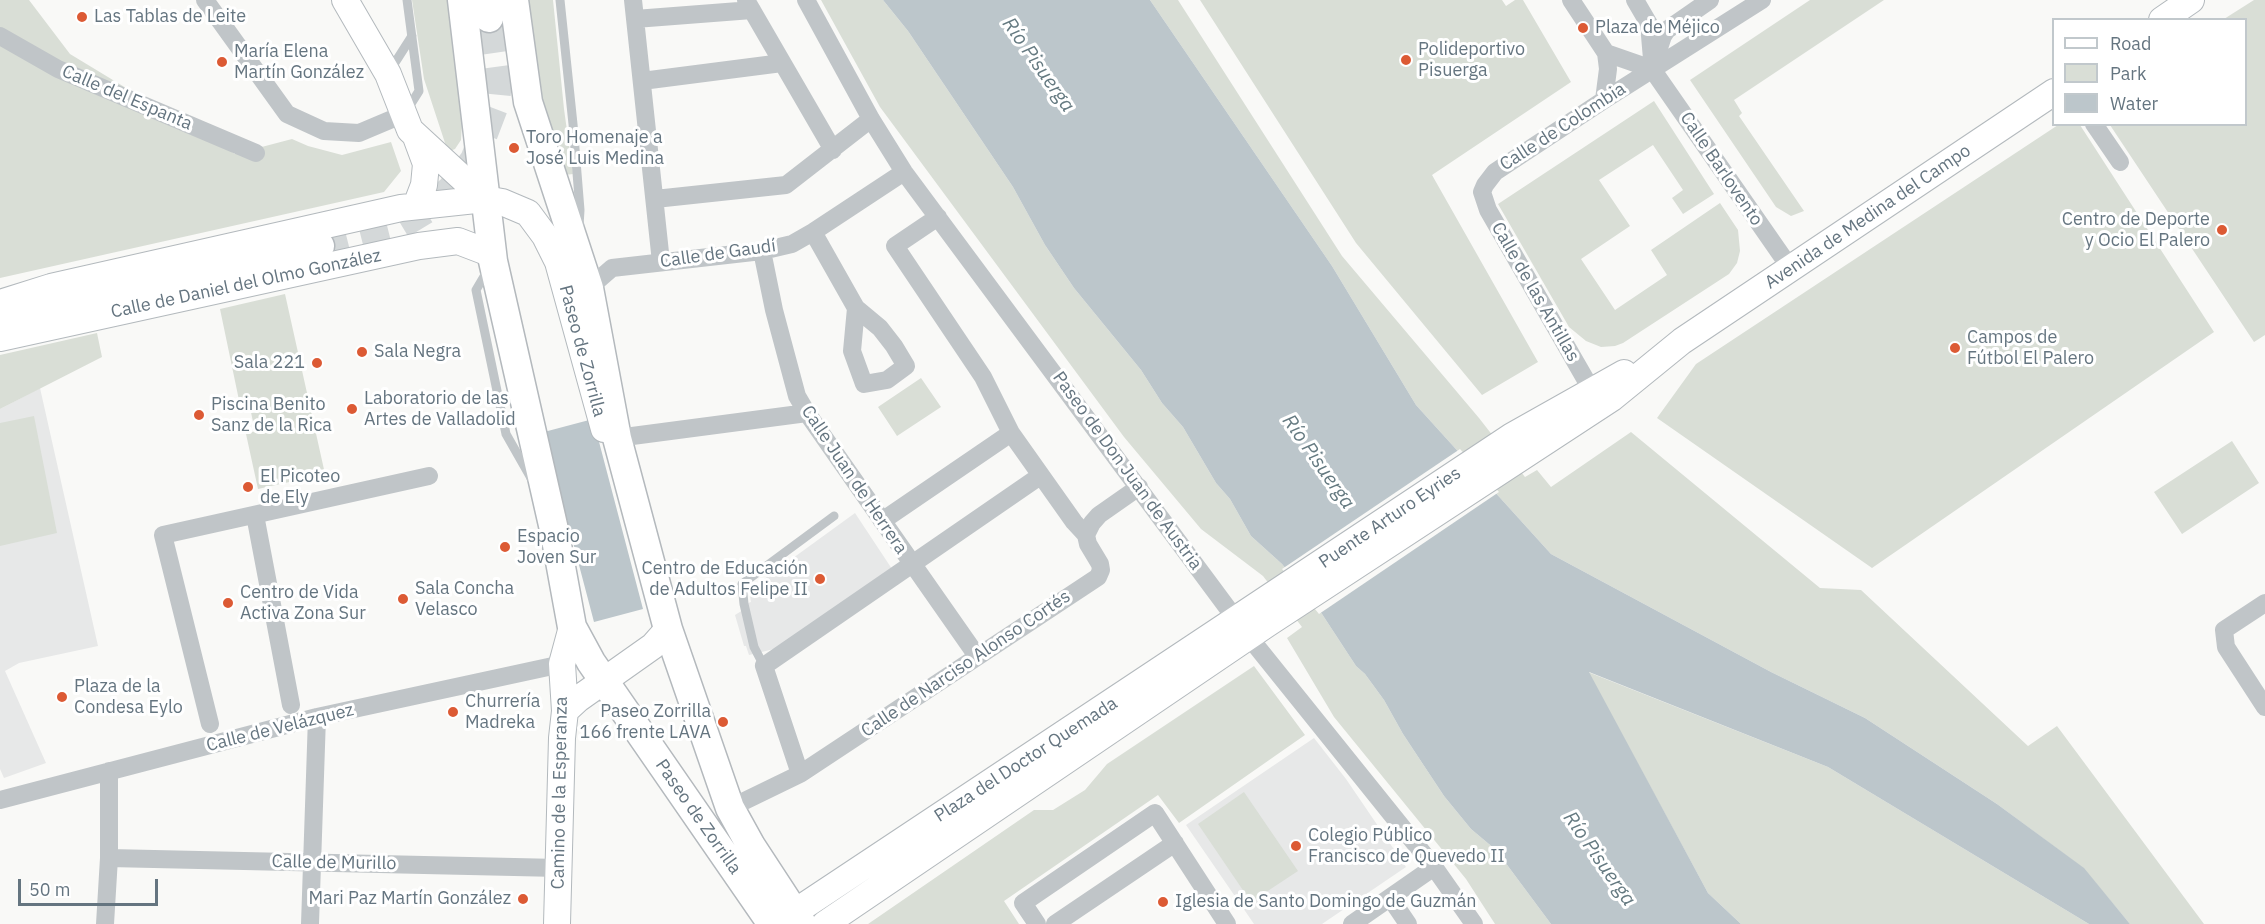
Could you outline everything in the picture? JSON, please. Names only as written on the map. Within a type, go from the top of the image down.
[{"type":"main road","points":[[345,0],[388,74],[410,130],[485,199]]},
{"type":"main road","name":"Paseo de Zorrilla","points":[[462,0],[492,257],[550,511],[572,627],[604,681],[789,921]]},
{"type":"main road","name":"Paseo de Zorrilla","points":[[514,0],[528,102],[590,288],[617,438],[668,629],[730,808],[789,921]]},
{"type":"main road","name":"Avenida de Medina del Campo","points":[[1519,446],[1591,389],[1682,341],[2052,93]]},
{"type":"main road","points":[[416,137],[426,164],[424,185],[416,207]]},
{"type":"main road","points":[[0,303],[51,287],[357,218],[416,207],[485,199]]},
{"type":"main road","name":"Paseo de Zorrilla","points":[[485,199],[502,202],[528,213],[545,236],[558,262],[627,515],[643,535]]},
{"type":"main road","name":"Calle de Daniel del Olmo González","points":[[0,338],[419,246],[458,241],[492,257]]},
{"type":"main road","points":[[0,318],[59,302],[320,246]]},
{"type":"main road","name":"Avenida de Medina del Campo","points":[[1519,446],[1612,398],[1682,341]]},
{"type":"main road","name":"Puente Arturo Eyries","points":[[1273,608],[1519,446]]},
{"type":"main road","name":"Plaza del Doctor Quemada","points":[[825,924],[1273,608]]},
{"type":"main road","name":"Camino de la Esperanza","points":[[557,924],[562,738],[565,711],[562,664],[572,627]]},
{"type":"main road","points":[[565,711],[653,646],[668,629]]},
{"type":"main road","name":"Plaza del Doctor Quemada","points":[[789,921],[1243,629]]},
{"type":"street","points":[[205,0],[287,114],[324,131],[359,134],[404,114]]},
{"type":"street","points":[[633,0],[661,262]]},
{"type":"street","name":"Paseo de Don Juan de Austria","points":[[806,0],[871,119],[904,172],[1243,629],[1434,867],[1474,924]]},
{"type":"street","points":[[1571,0],[1606,53],[1608,69],[1604,100]]},
{"type":"street","points":[[1635,0],[1649,24],[1652,69]]},
{"type":"street","points":[[1652,69],[1667,30],[1710,0]]},
{"type":"street","name":"Calle de Colombia","points":[[1482,192],[1489,177],[1495,172],[1762,0]]},
{"type":"street","points":[[635,19],[683,7],[749,5],[833,150]]},
{"type":"street","name":"Calle del Espanta","points":[[0,36],[58,69],[256,153]]},
{"type":"street","points":[[1606,53],[1652,69]]},
{"type":"street","points":[[642,81],[782,63]]},
{"type":"street","name":"Calle Barlovento","points":[[1652,69],[1791,269]]},
{"type":"street","points":[[655,199],[786,185],[871,119]]},
{"type":"street","points":[[2095,126],[2120,162]]},
{"type":"street","name":"Calle de Gaudí","points":[[590,288],[612,268],[762,251],[792,244],[904,172]]},
{"type":"street","name":"Calle de las Antillas","points":[[1482,192],[1488,210],[1591,389]]},
{"type":"street","name":"Calle de Narciso Alonso Cortés","points":[[730,808],[800,774],[1098,577],[1101,570],[1086,535],[1040,476],[1011,433],[983,377],[895,246],[938,217]]},
{"type":"street","points":[[813,232],[856,308]]},
{"type":"street","name":"Calle Juan de Herrera","points":[[762,251],[774,310],[797,396],[807,414],[977,656]]},
{"type":"street","points":[[617,438],[807,414]]},
{"type":"street","points":[[882,521],[1011,433]]},
{"type":"street","name":"Calle de Velázquez","points":[[210,724],[163,535],[429,476]]},
{"type":"street","points":[[800,774],[764,666],[1040,476]]},
{"type":"street","points":[[1086,535],[1099,514],[1139,487]]},
{"type":"street","name":"Calle de Velázquez","points":[[255,514],[291,705]]},
{"type":"street","points":[[2265,603],[2224,630],[2226,647],[2265,707]]},
{"type":"street","name":"Calle de Velázquez","points":[[0,801],[317,717],[562,664]]},
{"type":"street","points":[[310,924],[317,717]]},
{"type":"street","points":[[105,924],[109,858],[109,771]]},
{"type":"street","points":[[1037,924],[1023,903],[1155,813],[1227,924]]},
{"type":"street","points":[[1054,924],[1175,843]]},
{"type":"street","name":"Calle de Murillo","points":[[109,858],[559,868]]},
{"type":"street","points":[[1352,924],[1434,867]]},
{"type":"street","points":[[1391,898],[1408,924]]},
{"type":"lane","points":[[404,114],[419,92],[407,0]]},
{"type":"lane","name":"Paseo de Zorrilla","points":[[560,0],[579,200],[578,250]]},
{"type":"lane","points":[[388,74],[412,36]]},
{"type":"lane","points":[[764,666],[754,646],[744,604],[742,584],[834,516]]},
{"type":"shaded area","points":[[40,388],[98,646],[19,663],[5,671],[46,763],[4,778],[0,769],[0,409]]},
{"type":"shaded area","name":"Centro de Educación de Adultos Felipe II","points":[[855,513],[892,569],[774,649],[749,655],[735,615],[743,610],[742,605],[751,602],[749,590]]},
{"type":"shaded area","name":"Colegio Público Francisco de Quevedo II","points":[[1314,738],[1346,779],[1406,867],[1322,924],[1254,924],[1186,825]]},
{"type":"green space","points":[[0,0],[29,0],[70,54],[235,154],[292,139],[342,155],[391,142],[401,171],[384,192],[0,278]]},
{"type":"green space","points":[[412,0],[448,0],[462,124],[461,140],[455,149],[450,151],[446,146],[424,79]]},
{"type":"green space","points":[[523,0],[553,0],[573,174],[565,175],[545,131]]},
{"type":"green space","points":[[821,0],[883,0],[908,31],[1013,187],[1045,245],[1074,288],[1141,370],[1162,403],[1183,427],[1251,536],[1282,564],[1322,614],[1356,666],[1365,674],[1384,700],[1403,734],[1444,796],[1471,829],[1496,850],[1551,924],[1495,924],[1466,879],[1334,717],[1287,638],[1302,627],[1263,576],[1201,529],[1124,437],[880,107]]},
{"type":"green space","points":[[1150,0],[1178,0],[1342,256],[1479,418],[1525,477],[1537,470],[1551,487],[1631,432],[1820,588],[1861,590],[2028,746],[2057,726],[2204,924],[2130,924],[2083,868],[1997,804],[1865,718],[1771,672],[1551,554],[1416,405],[1332,266]]},
{"type":"green space","points":[[1200,0],[1502,0],[1506,6],[1515,0],[1523,0],[1571,82],[1432,175],[1538,362],[1482,395],[1356,243]]},
{"type":"green space","points":[[1810,0],[1884,0],[1734,100],[1742,113],[1739,116],[1804,211],[1791,216],[1776,207],[1690,80]]},
{"type":"green space","name":"Centro de Deporte y Ocio El Palero","points":[[2254,0],[2265,0],[2265,335],[2254,342],[2111,126],[2247,126],[2247,18],[2226,18]]},
{"type":"green space","points":[[1654,101],[1714,194],[1683,214],[1672,198],[1683,190],[1653,145],[1599,180],[1630,226],[1581,259],[1615,310],[1667,275],[1651,250],[1720,203],[1738,230],[1740,251],[1737,263],[1729,274],[1623,343],[1601,347],[1586,341],[1569,327],[1498,204]]},
{"type":"green space","name":"Campos de Fútbol El Palero","points":[[2056,126],[2081,126],[2214,332],[1872,568],[1657,418],[1696,364]]},
{"type":"green space","points":[[285,294],[325,474],[258,489],[246,434],[255,431],[249,403],[240,405],[220,309]]},
{"type":"green space","points":[[97,333],[102,357],[0,409],[0,355]]},
{"type":"green space","points":[[921,378],[941,407],[897,436],[878,407]]},
{"type":"green space","points":[[34,416],[57,533],[0,546],[0,423]]},
{"type":"green space","points":[[2232,441],[2259,483],[2182,534],[2154,492]]},
{"type":"green space","points":[[1254,666],[1305,735],[1179,823],[1158,795],[1004,901],[1019,924],[868,924],[1034,810],[1053,810],[1085,790],[1107,764]]},
{"type":"green space","points":[[1588,672],[1828,767],[2089,924],[1741,924],[1708,893]]},
{"type":"green space","points":[[1244,792],[1298,871],[1251,902],[1198,824]]},
{"type":"water","name":"Río Pisuerga","points":[[883,0],[1150,0],[1332,266],[1416,405],[1551,554],[1771,672],[1865,718],[1997,804],[2084,868],[2130,924],[2089,924],[1828,767],[1589,672],[1708,893],[1741,924],[1551,924],[1496,850],[1471,829],[1444,796],[1403,734],[1384,700],[1365,674],[1356,666],[1322,614],[1282,564],[1251,536],[1183,427],[1162,403],[1141,370],[1074,288],[1045,245],[1013,187],[908,31]]},
{"type":"water","points":[[593,419],[643,609],[594,622],[544,432]]},
{"type":"pier","points":[[1460,449],[1499,492],[1319,614],[1282,569]]},
{"type":"tunnel","points":[[320,246],[399,226],[429,208],[451,189],[474,160],[496,102],[498,82],[489,18]]},
{"type":"place","name":"Las Tablas de Leite","points":[[82,17]]},
{"type":"place","name":"Plaza de Méjico","points":[[1583,28]]},
{"type":"place","name":"Polideportivo Pisuerga","points":[[1406,60]]},
{"type":"place","name":"María Elena Martín González","points":[[222,62]]},
{"type":"place","name":"Toro Homenaje a José Luis Medina","points":[[514,148]]},
{"type":"place","name":"Centro de Deporte y Ocio El Palero","points":[[2222,230]]},
{"type":"place","name":"Campos de Fútbol El Palero","points":[[1955,348]]},
{"type":"place","name":"Sala Negra","points":[[362,352]]},
{"type":"place","name":"Sala 221","points":[[317,363]]},
{"type":"place","name":"Laboratorio de las Artes de Valladolid","points":[[352,409]]},
{"type":"place","name":"Piscina Benito Sanz de la Rica","points":[[199,415]]},
{"type":"place","name":"El Picoteo de Ely","points":[[248,487]]},
{"type":"place","name":"Espacio Joven Sur","points":[[505,547]]},
{"type":"place","name":"Centro de Educación de Adultos Felipe II","points":[[820,579]]},
{"type":"place","name":"Sala Concha Velasco","points":[[403,599]]},
{"type":"place","name":"Centro de Vida Activa Zona Sur","points":[[228,603]]},
{"type":"place","name":"Plaza de la Condesa Eylo","points":[[62,697]]},
{"type":"place","name":"Churrería Madreka","points":[[453,712]]},
{"type":"place","name":"Paseo Zorrilla 166 frente LAVA","points":[[723,722]]},
{"type":"place","name":"Colegio Público Francisco de Quevedo II","points":[[1296,846]]},
{"type":"place","name":"Mari Paz Martín González","points":[[523,899]]},
{"type":"place","name":"Iglesia de Santo Domingo de Guzmán","points":[[1163,902]]}]
